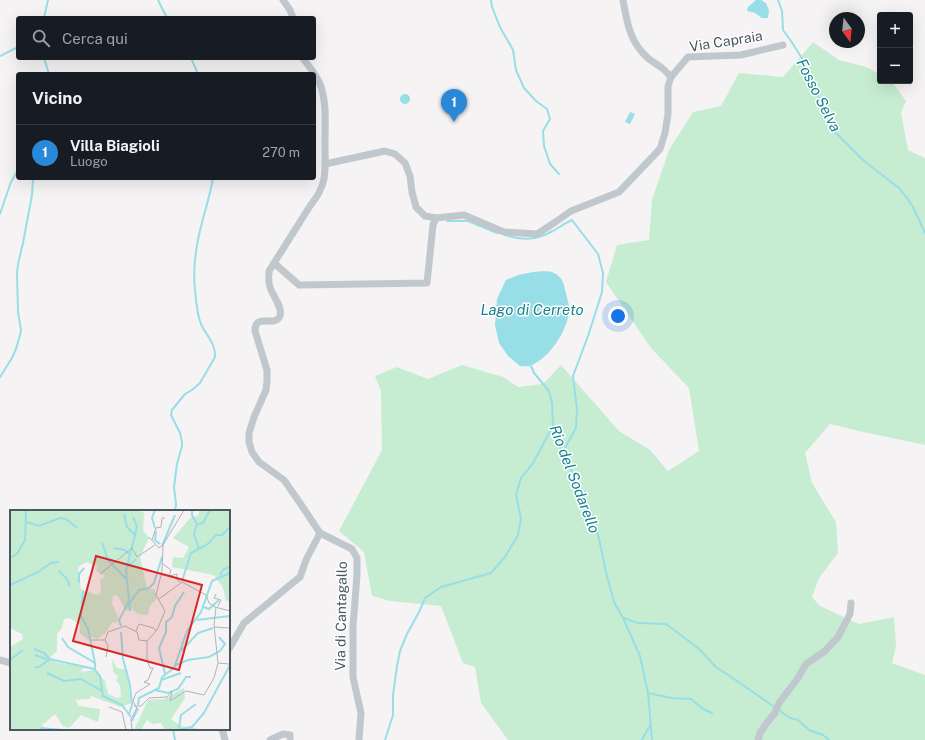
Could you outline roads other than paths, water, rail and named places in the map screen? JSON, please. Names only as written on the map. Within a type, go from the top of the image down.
[{"type":"street","points":[[283,0],[292,16]]},
{"type":"street","points":[[325,164],[385,151],[396,154],[405,163],[410,176],[416,207],[425,216],[436,218],[464,215],[504,232],[537,234],[571,211],[619,192],[660,149],[665,133],[668,114],[668,86],[671,77],[663,68],[649,59],[635,43],[626,19],[623,0]]},
{"type":"street","name":"Via Capraia","points":[[671,77],[688,57],[742,55],[783,45]]},
{"type":"street","name":"Via di Cantagallo","points":[[305,60],[314,72]]},
{"type":"street","name":"Via di Cantagallo","points":[[316,75],[323,95],[325,120],[324,178],[317,196],[269,271],[269,286],[280,310],[280,315],[278,319],[273,321],[261,321],[257,323],[255,327],[267,370],[267,381],[266,390],[254,417],[249,433],[249,442],[252,452],[259,462],[284,480],[320,533],[352,549],[357,558],[353,628],[353,677],[360,713],[359,740]]},
{"type":"street","points":[[274,263],[299,285],[427,283],[433,225],[436,218]]},
{"type":"street","points":[[230,647],[244,623],[300,577],[306,560],[320,533]]},
{"type":"street","points":[[758,740],[760,733],[775,713],[779,703],[798,678],[806,664],[825,651],[838,637],[850,614],[852,603]]},
{"type":"street","points":[[0,660],[10,663]]},
{"type":"street","points":[[222,730],[225,740]]},
{"type":"street","points":[[270,740],[283,734],[290,735],[290,740]]},
{"type":"water","points":[[756,0],[761,0],[766,3],[769,10],[768,18],[762,18],[755,13],[747,11],[748,7]]},
{"type":"water","points":[[403,94],[407,94],[409,95],[409,103],[403,104],[400,101],[400,97]]},
{"type":"water","points":[[630,112],[635,114],[630,124],[625,122]]},
{"type":"water","name":"Lago di Cerreto","points":[[533,272],[552,272],[562,280],[569,308],[569,314],[564,329],[551,350],[532,365],[520,366],[508,356],[499,343],[495,325],[497,299],[506,280],[518,275]]},
{"type":"waterway","points":[[44,16],[48,0]]},
{"type":"waterway","points":[[158,0],[166,16]]},
{"type":"waterway","points":[[491,0],[492,7],[500,27],[513,50],[516,70],[524,88],[536,101],[547,109],[550,119],[543,131],[544,146],[550,164],[559,174]]},
{"type":"waterway","name":"Fosso Selva","points":[[778,0],[782,11],[783,30],[803,60],[833,130],[864,161],[899,188],[913,207],[925,233]]},
{"type":"waterway","points":[[0,56],[16,48]]},
{"type":"waterway","points":[[45,60],[48,72]]},
{"type":"waterway","points":[[192,60],[197,72]]},
{"type":"waterway","points":[[0,214],[11,182],[16,173]]},
{"type":"waterway","points":[[0,377],[12,358],[21,330],[18,312],[17,273],[32,195],[33,180]]},
{"type":"waterway","points":[[175,510],[174,487],[182,442],[180,433],[171,415],[172,410],[185,394],[200,383],[215,357],[214,348],[201,324],[194,276],[198,242],[213,180]]},
{"type":"waterway","points":[[505,235],[524,239],[535,238],[547,234],[572,220],[598,254],[603,273],[602,292],[573,376],[577,410],[576,428],[562,453]]},
{"type":"waterway","points":[[447,221],[468,221],[497,233]]},
{"type":"waterway","name":"Rio del Sodarello","points":[[531,366],[534,373],[549,391],[552,403],[553,426],[562,453],[595,522],[614,602],[640,656],[648,693],[652,740]]},
{"type":"waterway","points":[[385,740],[393,715],[393,695],[400,651],[425,598],[441,587],[491,573],[505,557],[518,535],[521,518],[516,495],[521,478],[533,463],[553,426]]},
{"type":"waterway","name":"Rio del Sodarello","points":[[624,618],[638,623],[666,624],[698,648],[716,667],[790,718],[798,720],[809,730],[823,735],[829,740]]},
{"type":"waterway","points":[[648,693],[672,698],[691,699],[703,709],[712,713]]},
{"type":"waterway","points":[[642,740],[650,725]]},
{"type":"waterway","points":[[173,730],[175,740]]},
{"type":"place","name":"Villa Biagioli","points":[[454,122]]}]
